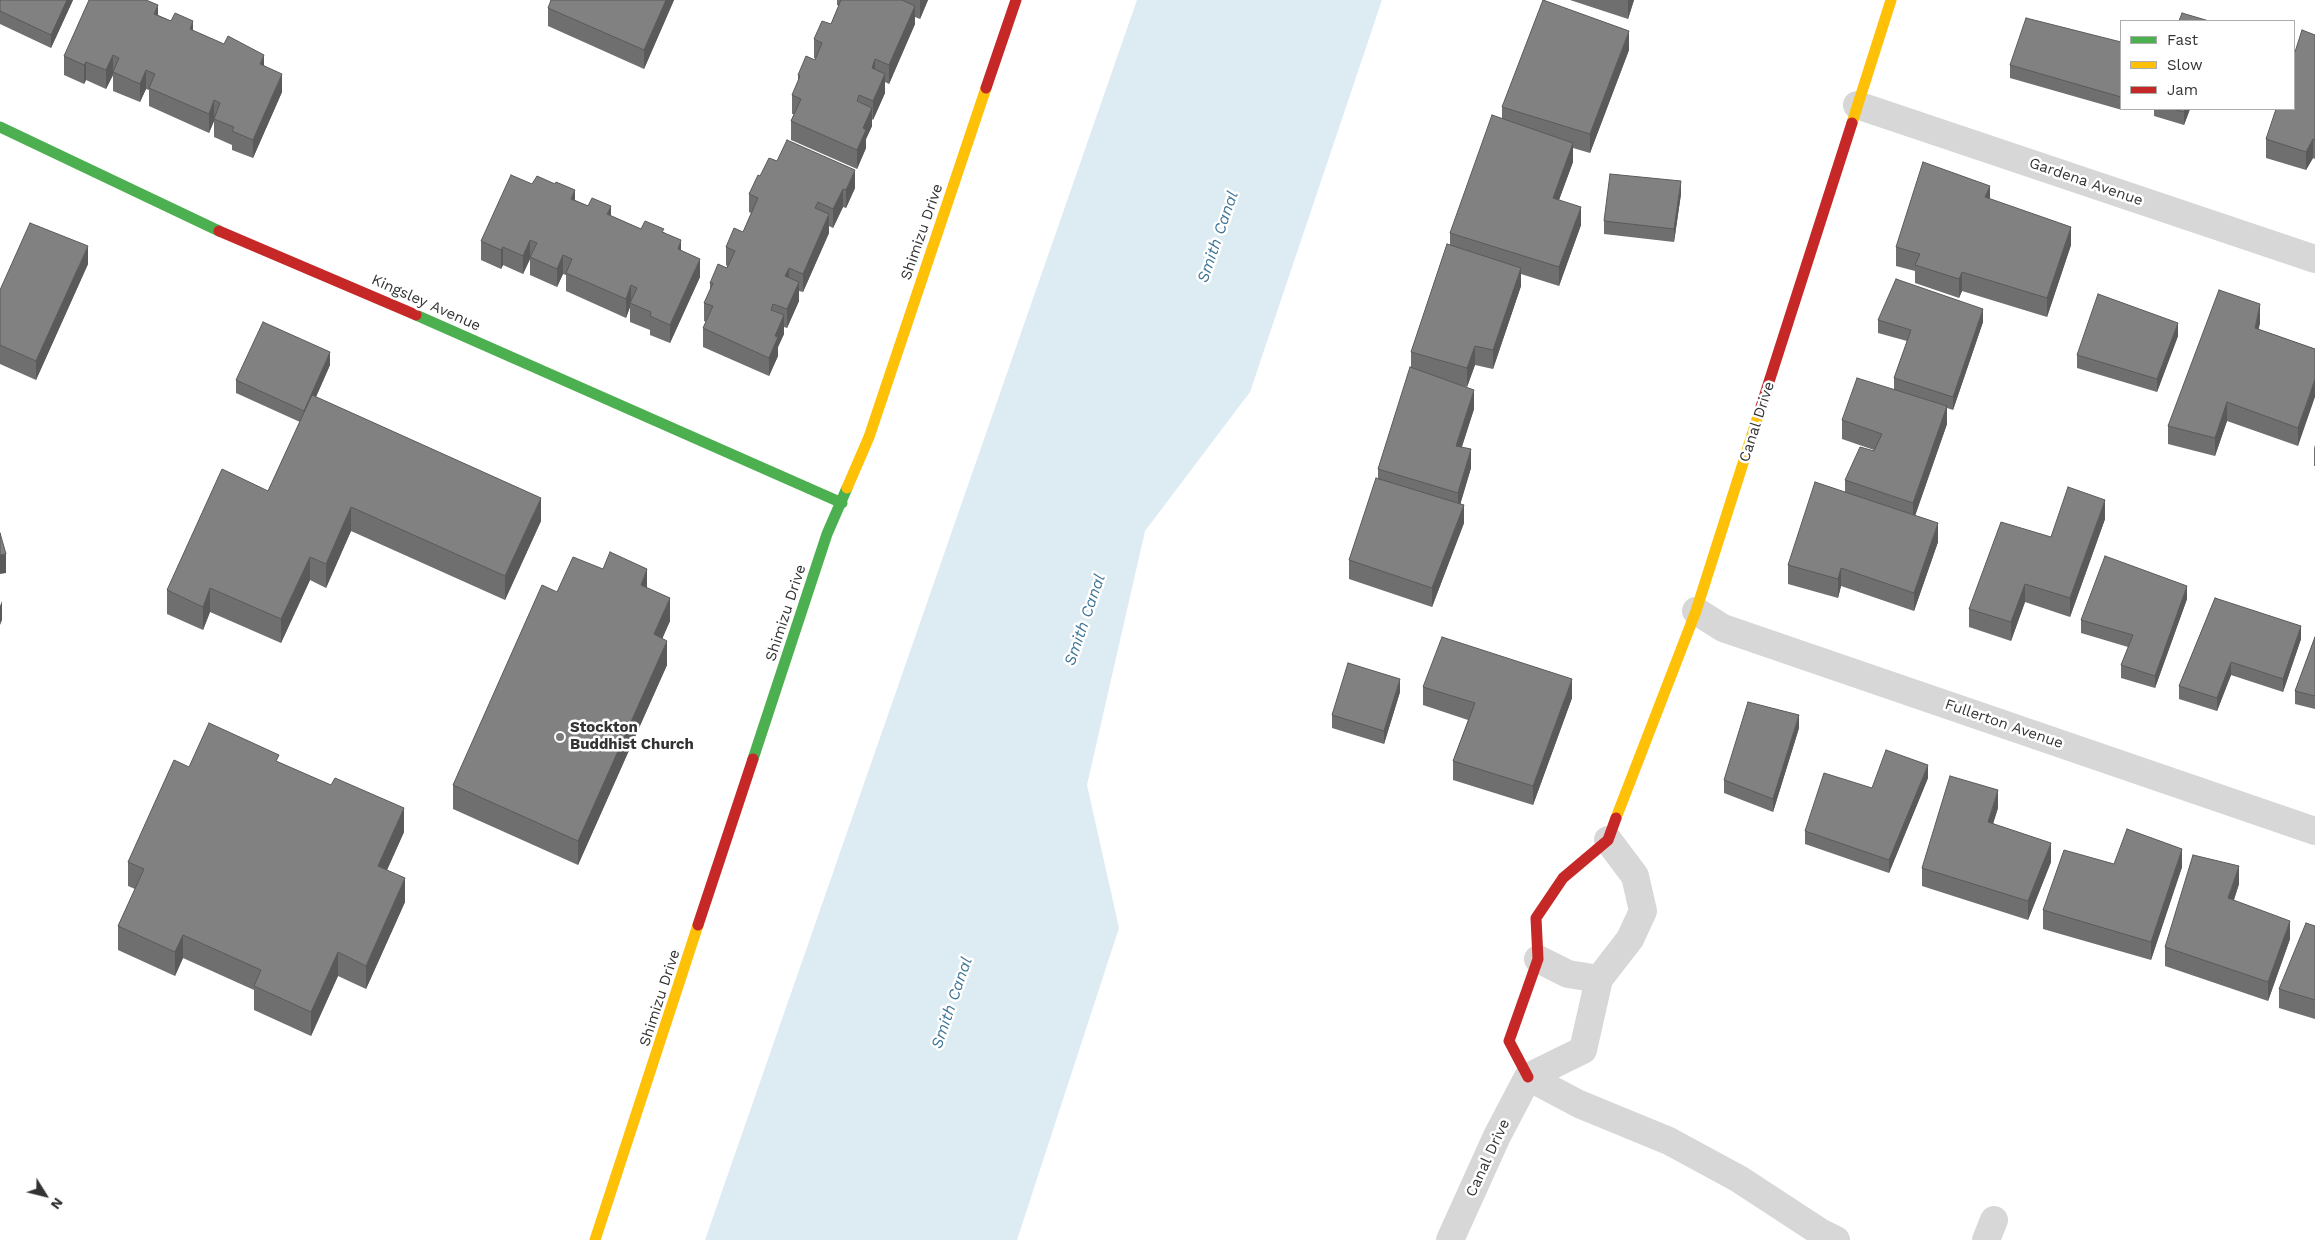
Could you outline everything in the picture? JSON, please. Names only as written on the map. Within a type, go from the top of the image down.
[{"type":"street","name":"Shimizu Drive","points":[[595,1240],[827,534],[869,437],[1016,0]]},
{"type":"street","name":"Canal Drive","points":[[1450,1240],[1497,1136],[1528,1077],[1509,1041],[1538,959],[1536,918],[1563,878],[1608,840],[1696,611],[1891,0]]},
{"type":"street","name":"Gardena Avenue","points":[[1857,105],[2315,258]]},
{"type":"street","name":"Kingsley Avenue","points":[[0,127],[194,220],[378,298],[842,503]]},
{"type":"street","name":"Fullerton Avenue","points":[[1696,611],[1723,628],[2315,831]]},
{"type":"street","points":[[1528,1077],[1584,1050],[1599,979],[1630,938],[1642,911],[1635,876],[1608,840]]},
{"type":"street","points":[[1538,959],[1568,974],[1599,979]]},
{"type":"street","points":[[1528,1077],[1579,1104],[1670,1141],[1739,1179],[1820,1232],[1836,1240]]},
{"type":"water","name":"Smith Canal","points":[[1137,0],[1382,0],[1250,392],[1145,531],[1087,785],[1119,928],[1017,1240],[705,1240]]},
{"type":"building","points":[[0,0],[67,0],[51,35],[0,11]]},
{"type":"building","points":[[89,0],[146,0],[158,5],[154,14],[171,21],[175,13],[193,21],[190,29],[224,44],[228,36],[264,55],[260,64],[282,74],[253,140],[232,131],[234,127],[214,119],[220,103],[214,100],[209,114],[149,88],[155,74],[146,70],[140,84],[113,72],[119,58],[113,55],[106,70],[86,62],[84,65],[64,56]]},
{"type":"building","points":[[551,0],[666,0],[644,50],[548,8]]},
{"type":"building","points":[[841,0],[902,0],[915,6],[889,65],[875,59],[872,68],[885,74],[873,101],[859,95],[857,101],[872,108],[863,128],[866,130],[857,150],[791,121],[801,99],[792,95],[800,76],[798,75],[806,56],[815,60],[822,43],[814,39],[822,21],[831,24]]},
{"type":"building","points":[[1543,0],[1629,31],[1590,134],[1502,107]]},
{"type":"building","points":[[2182,13],[2206,20],[2179,20]]},
{"type":"building","points":[[2026,18],[2120,42],[2120,97],[2010,65]]},
{"type":"building","points":[[2302,30],[2315,35],[2315,140],[2313,139],[2306,152],[2266,139],[2276,110],[2295,110],[2295,52]]},
{"type":"building","points":[[1492,115],[1573,143],[1553,198],[1581,207],[1559,267],[1450,233]]},
{"type":"building","points":[[787,140],[855,170],[846,190],[843,189],[833,209],[818,202],[815,208],[829,214],[803,274],[789,268],[785,276],[799,282],[787,309],[773,304],[771,310],[784,315],[775,336],[778,337],[769,358],[703,328],[713,306],[704,303],[713,283],[710,283],[718,264],[727,268],[735,251],[726,247],[734,228],[743,232],[758,198],[749,194],[758,175],[760,176],[769,158],[777,161]]},
{"type":"building","points":[[1923,162],[1990,186],[1985,197],[2071,227],[2047,298],[1962,272],[1959,279],[1915,265],[1920,254],[1896,247]]},
{"type":"building","points":[[1610,174],[1681,181],[1674,229],[1604,221]]},
{"type":"building","points":[[511,175],[532,184],[537,176],[555,184],[556,182],[575,190],[571,199],[588,206],[592,198],[611,206],[607,214],[641,229],[645,221],[664,229],[662,232],[681,240],[678,249],[700,259],[670,325],[650,316],[651,312],[630,303],[637,288],[631,285],[626,299],[566,273],[572,259],[563,255],[557,269],[530,257],[537,243],[530,240],[523,256],[503,247],[501,250],[481,241]]},
{"type":"building","points":[[30,223],[88,246],[36,361],[0,345],[0,290]]},
{"type":"building","points":[[1447,244],[1521,268],[1493,350],[1475,346],[1467,368],[1411,352]]},
{"type":"building","points":[[1896,279],[1983,309],[1953,397],[1894,378],[1911,330],[1878,320]]},
{"type":"building","points":[[2219,290],[2260,304],[2255,328],[2315,349],[2315,379],[2298,428],[2227,402],[2215,438],[2168,426]]},
{"type":"building","points":[[2098,294],[2178,323],[2157,379],[2077,355]]},
{"type":"building","points":[[263,322],[330,352],[304,411],[236,380]]},
{"type":"building","points":[[1410,367],[1474,390],[1456,446],[1471,449],[1458,493],[1378,469]]},
{"type":"building","points":[[1857,378],[1947,406],[1913,503],[1845,480],[1860,447],[1874,451],[1882,434],[1842,420]]},
{"type":"building","points":[[312,395],[541,498],[505,576],[351,507],[326,564],[310,557],[281,619],[210,588],[203,607],[167,590],[222,469],[268,491]]},
{"type":"building","points":[[1376,478],[1464,505],[1432,588],[1349,560]]},
{"type":"building","points":[[1815,482],[1938,523],[1914,593],[1841,568],[1838,579],[1788,565]]},
{"type":"building","points":[[2068,487],[2105,500],[2070,598],[2025,584],[2011,622],[1969,609],[2001,522],[2051,537]]},
{"type":"building","points":[[0,533],[6,554],[0,555]]},
{"type":"building","name":"Stockton Buddhist Church","points":[[610,552],[647,569],[641,585],[670,598],[654,634],[667,641],[578,841],[453,785],[542,585],[557,592],[573,557],[603,569]]},
{"type":"building","points":[[2105,556],[2187,586],[2155,676],[2121,665],[2133,635],[2081,620]]},
{"type":"building","points":[[2215,598],[2301,626],[2283,679],[2231,662],[2217,698],[2179,686]]},
{"type":"building","points":[[1442,637],[1572,679],[1533,786],[1453,761],[1475,703],[1423,687]]},
{"type":"building","points":[[2315,637],[2315,696],[2295,691]]},
{"type":"building","points":[[1348,663],[1400,679],[1384,731],[1332,715]]},
{"type":"building","points":[[1748,702],[1799,715],[1773,799],[1724,780]]},
{"type":"building","points":[[209,723],[279,755],[276,761],[331,785],[335,778],[404,808],[378,866],[405,878],[366,966],[338,952],[311,1012],[254,986],[261,970],[183,935],[175,952],[118,926],[144,869],[128,862],[174,760],[189,767]]},
{"type":"building","points":[[1886,750],[1928,765],[1889,860],[1805,831],[1824,773],[1872,788]]},
{"type":"building","points":[[1950,776],[1998,790],[1988,822],[2051,843],[2028,901],[1922,868]]},
{"type":"building","points":[[2127,829],[2182,849],[2151,942],[2043,910],[2064,850],[2114,864]]},
{"type":"building","points":[[2193,855],[2239,866],[2228,898],[2290,921],[2268,982],[2165,947]]},
{"type":"building","points":[[2306,923],[2315,926],[2315,1000],[2279,989]]},
{"type":"traffic: fast","points":[[0,127],[219,231]]},
{"type":"traffic: fast","points":[[416,315],[842,503]]},
{"type":"traffic: fast","points":[[753,759],[827,534],[847,488]]},
{"type":"traffic: slow","points":[[1852,123],[1891,0]]},
{"type":"traffic: slow","points":[[847,488],[869,437],[986,88]]},
{"type":"traffic: slow","points":[[1616,818],[1696,611],[1759,413]]},
{"type":"traffic: slow","points":[[595,1240],[698,925]]},
{"type":"traffic: jam","points":[[986,88],[1016,0]]},
{"type":"traffic: jam","points":[[1759,413],[1852,123]]},
{"type":"traffic: jam","points":[[219,231],[416,315]]},
{"type":"traffic: jam","points":[[698,925],[753,759]]},
{"type":"traffic: jam","points":[[1528,1077],[1509,1041],[1538,959],[1536,918],[1563,878],[1608,840],[1616,818]]},
{"type":"place","name":"Stockton Buddhist Church","points":[[560,737]]}]
